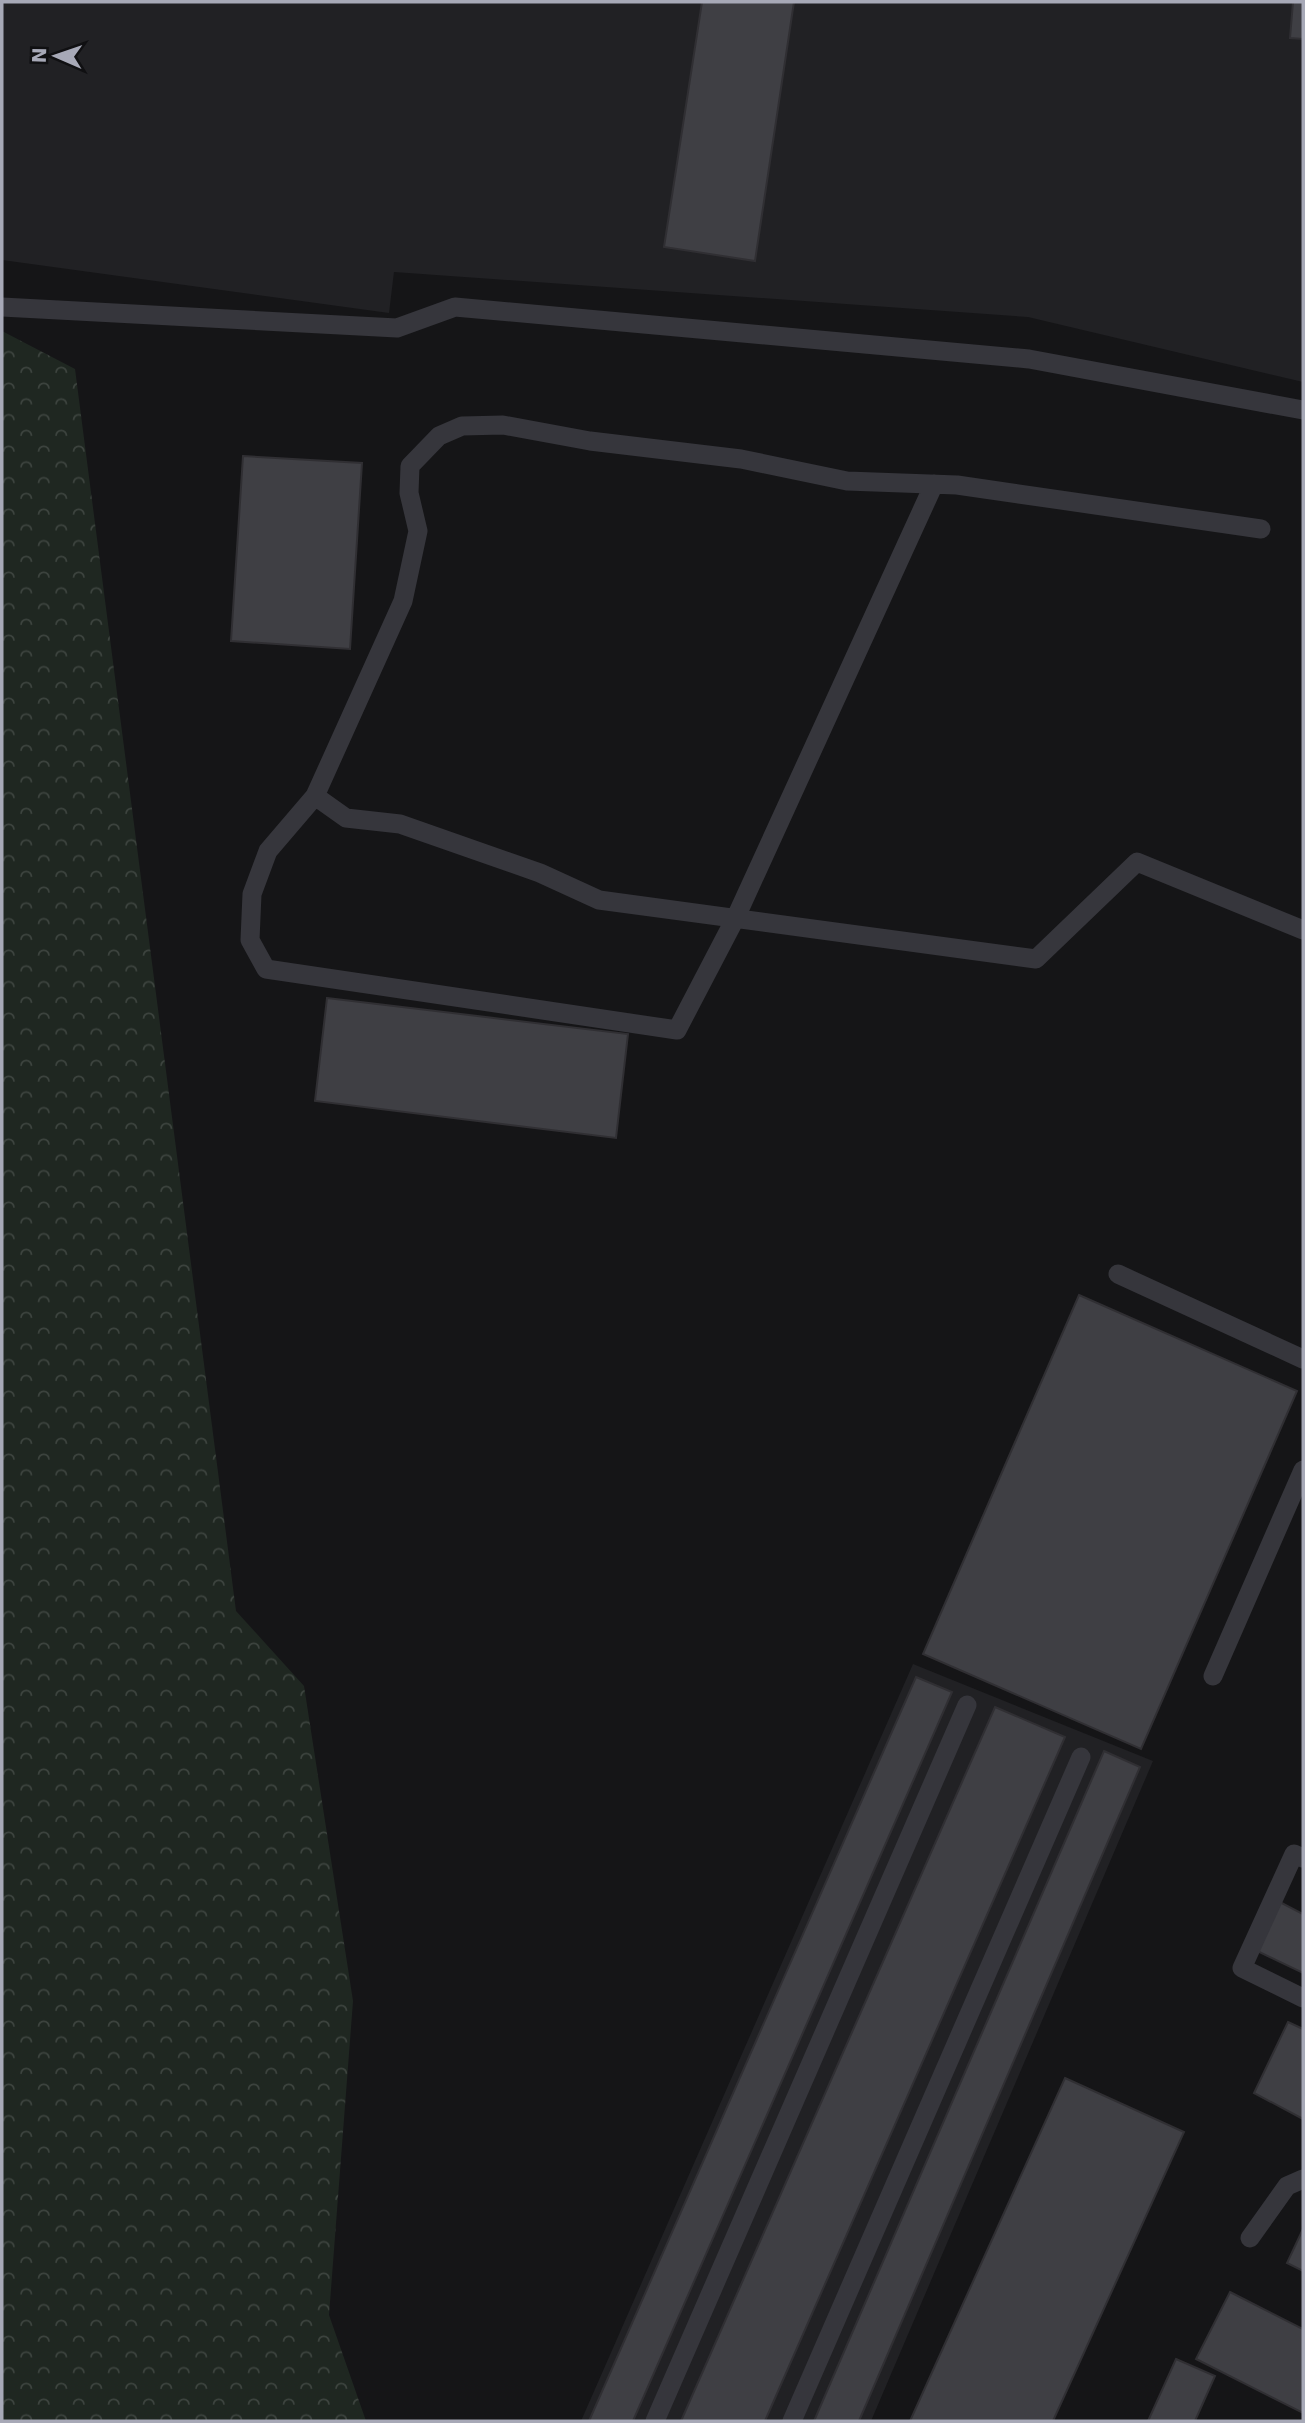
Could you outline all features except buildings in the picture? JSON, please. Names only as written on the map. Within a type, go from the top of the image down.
[{"type":"lane","points":[[2,307],[397,328],[455,307],[1029,359],[1303,410]]},
{"type":"lane","points":[[934,484],[736,917],[677,1030],[266,970],[250,940],[252,894],[268,851],[315,796],[404,601],[418,531],[409,493],[410,466],[439,436],[461,426],[503,425],[590,441],[741,459],[847,481],[934,484],[957,485],[1261,529]]},
{"type":"lane","points":[[315,796],[346,818],[400,824],[540,873],[599,900],[1036,959],[1137,862],[1303,930]]},
{"type":"lane","points":[[1118,1274],[1303,1359]]},
{"type":"lane","points":[[1213,1676],[1303,1469]]},
{"type":"lane","points":[[655,2421],[967,1705]]},
{"type":"lane","points":[[792,2421],[1081,1757]]},
{"type":"lane","points":[[1303,1858],[1294,1854],[1242,1968],[1303,1998]]},
{"type":"lane","points":[[1251,2238],[1287,2186],[1303,2179]]},
{"type":"shaded area","points":[[2,2],[1303,2],[1303,382],[1028,317],[394,272],[389,313],[2,260]]},
{"type":"shaded area","points":[[913,1664],[1153,1761],[871,2421],[581,2421]]},
{"type":"green space","points":[[2,331],[75,369],[236,1611],[304,1686],[353,2001],[329,2315],[366,2421],[2,2421]]}]
